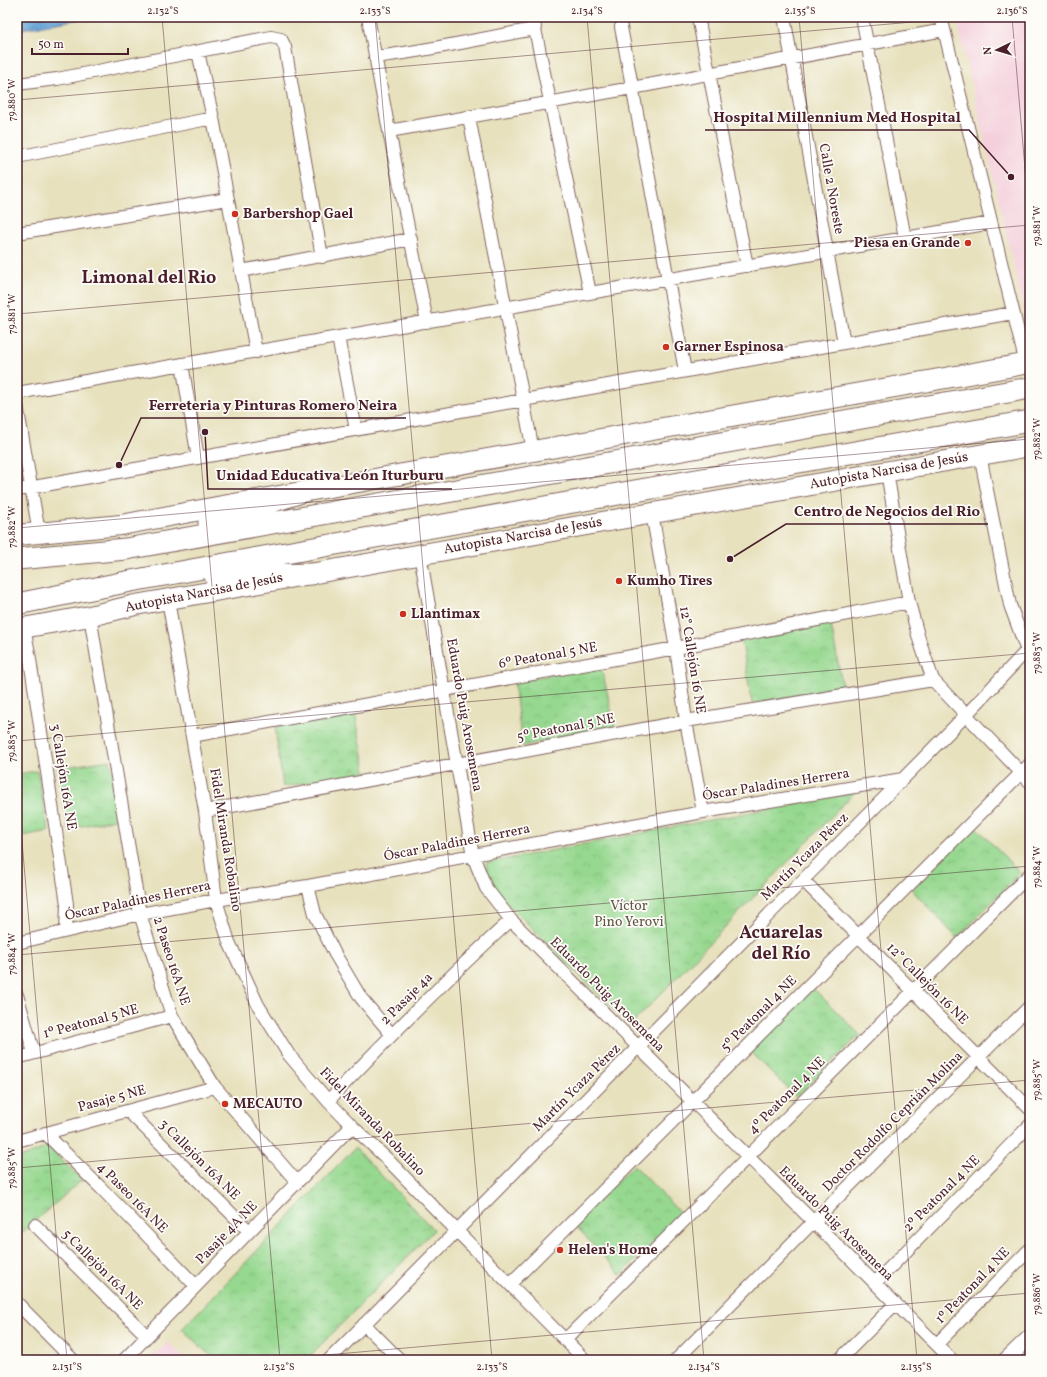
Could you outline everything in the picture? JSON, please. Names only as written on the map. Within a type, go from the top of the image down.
[{"type":"highway","points":[[17,559],[126,549],[1030,388]]},
{"type":"highway","name":"Autopista Narcisa de Jesús","points":[[17,604],[145,579],[1030,421]]},
{"type":"highway","points":[[139,546],[298,493]]},
{"type":"highway","points":[[145,579],[312,574]]},
{"type":"main road","points":[[17,534],[121,525],[1028,364]]},
{"type":"main road","name":"Autopista Narcisa de Jesús","points":[[20,628],[420,554],[1030,446]]},
{"type":"street","points":[[368,17],[427,322]]},
{"type":"street","points":[[534,17],[535,29],[590,293]]},
{"type":"street","points":[[698,17],[747,266]]},
{"type":"street","name":"Calle 2 Noreste","points":[[784,17],[844,343]]},
{"type":"street","points":[[862,17],[905,238]]},
{"type":"street","points":[[941,17],[1013,313],[1028,364]]},
{"type":"street","points":[[621,27],[685,371]]},
{"type":"street","points":[[375,57],[400,54],[490,36],[535,29]]},
{"type":"street","points":[[389,131],[632,88],[944,30]]},
{"type":"street","points":[[17,84],[198,52],[271,37],[280,39],[285,46],[322,257]]},
{"type":"street","points":[[198,52],[213,118],[256,352]]},
{"type":"street","points":[[469,117],[533,451]]},
{"type":"street","points":[[17,157],[213,118]]},
{"type":"street","points":[[17,233],[228,199]]},
{"type":"street","points":[[17,393],[991,223]]},
{"type":"street","points":[[241,272],[411,239]]},
{"type":"street","points":[[17,490],[1013,313]]},
{"type":"street","points":[[338,337],[356,430]]},
{"type":"street","points":[[182,364],[198,458]]},
{"type":"street","points":[[17,405],[39,532]]},
{"type":"street","points":[[980,455],[1010,605],[1028,649]]},
{"type":"street","points":[[887,472],[909,602],[919,639],[933,680],[1030,782]]},
{"type":"street","name":"12° Callejón 16 NE","points":[[652,513],[676,648],[686,721],[703,812]]},
{"type":"street","name":"Eduardo Puig Arosemena","points":[[420,554],[473,856],[486,888],[510,920],[952,1360]]},
{"type":"street","name":"Fidel Miranda Robalino","points":[[168,600],[205,812],[216,900],[229,942],[258,1005],[289,1055],[328,1101],[585,1360]]},
{"type":"street","name":"6º Peatonal 5 NE","points":[[192,736],[676,648],[909,602]]},
{"type":"street","name":"2 Paseo 16A NE","points":[[90,616],[140,914],[172,1016],[216,1087],[297,1182]]},
{"type":"street","name":"3 Callejón 16A NE","points":[[20,628],[29,653],[67,904],[66,931]]},
{"type":"street","name":"Martín Ycaza Pérez","points":[[329,1360],[966,715],[1028,649]]},
{"type":"street","name":"5º Peatonal 5 NE","points":[[205,812],[686,721],[933,680]]},
{"type":"street","name":"5º Peatonal 4 NE","points":[[510,1284],[1030,764]]},
{"type":"street","name":"Óscar Paladines Herrera","points":[[17,943],[140,914],[216,900],[308,886],[703,812],[903,779]]},
{"type":"street","name":"4º Peatonal 4 NE","points":[[565,1340],[1030,874]]},
{"type":"street","name":"12° Callejón 16 NE","points":[[803,880],[1030,1109]]},
{"type":"street","points":[[308,886],[315,914],[335,954],[361,998],[392,1035]]},
{"type":"street","name":"2 Pasaje 4a","points":[[328,1101],[392,1035],[510,920]]},
{"type":"street","points":[[17,995],[34,1053]]},
{"type":"street","name":"Doctor Rodolfo Ceprián Molina","points":[[676,1360],[1030,1006]]},
{"type":"street","name":"1º Peatonal 5 NE","points":[[17,1058],[172,1016]]},
{"type":"street","name":"Pasaje 5 NE","points":[[17,1141],[216,1087]]},
{"type":"street","name":"3 Callejón 16A NE","points":[[128,1111],[249,1231]]},
{"type":"street","name":"2º Peatonal 4 NE","points":[[875,1283],[1030,1125]]},
{"type":"street","name":"Pasaje 4A NE","points":[[124,1360],[352,1126]]},
{"type":"street","name":"4 Paseo 16A NE","points":[[45,1133],[101,1188],[196,1286]]},
{"type":"street","name":"5 Callejón 16A NE","points":[[35,1225],[147,1336]]},
{"type":"street","name":"1º Peatonal 4 NE","points":[[937,1344],[1030,1249]]},
{"type":"street","points":[[17,1303],[73,1360]]},
{"type":"street","points":[[839,1360],[895,1304]]},
{"type":"street","points":[[364,1324],[400,1360]]},
{"type":"street","points":[[1006,1360],[1030,1337]]},
{"type":"shaded area","points":[[956,17],[1030,17],[1030,336]]},
{"type":"shaded area","points":[[168,1342],[187,1360],[149,1360]]},
{"type":"green space","points":[[830,619],[843,690],[752,704],[741,636]]},
{"type":"green space","points":[[601,665],[615,728],[522,746],[514,682]]},
{"type":"green space","points":[[355,712],[366,772],[283,787],[275,727]]},
{"type":"green space","points":[[110,760],[120,818],[68,829],[58,768]]},
{"type":"green space","points":[[37,771],[49,831],[17,837],[17,774]]},
{"type":"green space","name":"Víctor Pino Yerovi","points":[[855,792],[630,1026],[491,887],[486,863]]},
{"type":"green space","points":[[975,826],[1020,873],[957,938],[912,890]]},
{"type":"green space","points":[[813,988],[860,1035],[796,1097],[750,1051]]},
{"type":"green space","points":[[48,1147],[82,1180],[17,1237],[17,1159]]},
{"type":"green space","points":[[355,1148],[434,1230],[306,1360],[215,1360],[182,1329]]},
{"type":"green space","points":[[634,1165],[681,1214],[621,1275],[574,1224]]},
{"type":"water","points":[[17,17],[92,17],[17,30]]},
{"type":"place","name":"Hospital Millennium Med Hospital","points":[[1011,177]]},
{"type":"place","name":"Barbershop Gael","points":[[235,214]]},
{"type":"place","name":"Piesa en Grande","points":[[968,243]]},
{"type":"place","name":"Garner Espinosa","points":[[666,347]]},
{"type":"place","name":"Unidad Educativa León Iturburu","points":[[205,432]]},
{"type":"place","name":"Ferreteria y Pinturas Romero Neira","points":[[119,465]]},
{"type":"place","name":"Centro de Negocios del Rio","points":[[730,559]]},
{"type":"place","name":"Kumho Tires","points":[[619,581]]},
{"type":"place","name":"Llantimax","points":[[403,614]]},
{"type":"place","name":"MECAUTO","points":[[225,1104]]},
{"type":"place","name":"Helen's Home","points":[[560,1250]]},
{"type":"district","name":"Limonal del Rio","points":[[149,278]]},
{"type":"district","name":"Acuarelas del Río","points":[[781,943]]}]
